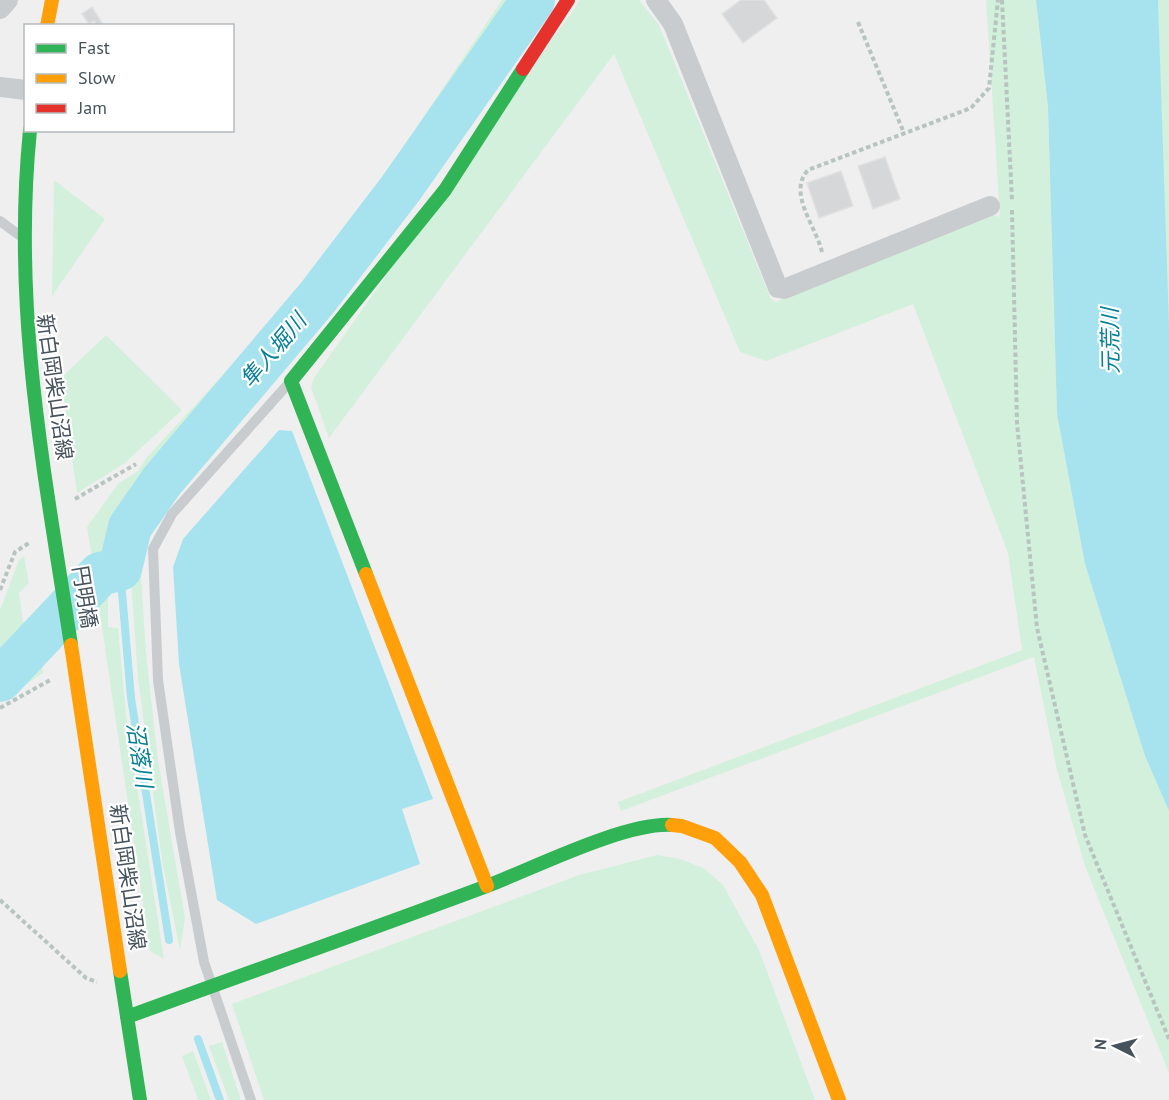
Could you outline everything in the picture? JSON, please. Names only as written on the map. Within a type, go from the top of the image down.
[{"type":"street","points":[[0,9],[8,0]]},
{"type":"street","points":[[47,24],[52,0]]},
{"type":"street","points":[[487,886],[291,381],[445,190],[568,0]]},
{"type":"street","points":[[656,0],[673,24],[777,288],[783,289],[828,273],[990,206]]},
{"type":"street","points":[[0,87],[24,90]]},
{"type":"street","name":"新白岡柴山沼線","points":[[30,132],[22,237],[23,303],[31,382],[54,535]]},
{"type":"street","name":"円明橋","points":[[54,535],[75,663]]},
{"type":"street","name":"新白岡柴山沼線","points":[[75,663],[141,1100]]},
{"type":"street","points":[[127,1017],[487,886],[609,838],[654,824],[682,826],[715,838],[740,862],[762,894],[839,1100]]},
{"type":"lane","points":[[0,221],[22,237]]},
{"type":"lane","points":[[251,1100],[204,962],[180,832],[158,680],[153,549],[172,514],[291,381]]},
{"type":"path","points":[[828,273],[820,243],[798,191],[801,178],[808,170],[971,108],[989,88],[1000,0]]},
{"type":"path","points":[[1000,0],[1012,197],[1017,423],[1037,628],[1085,835],[1169,1039]]},
{"type":"path","points":[[858,22],[904,133]]},
{"type":"path","points":[[51,513],[136,464]]},
{"type":"path","points":[[0,590],[15,552],[54,535]]},
{"type":"path","points":[[0,708],[75,663]]},
{"type":"path","points":[[0,900],[86,978],[123,990]]},
{"type":"green space","points":[[502,0],[518,0],[460,92],[375,213],[304,297],[222,386],[191,427],[151,469],[118,526],[116,558],[94,570],[87,527],[118,484],[138,471],[147,457],[269,325],[379,183]]},
{"type":"green space","points":[[540,0],[552,0],[437,174],[300,348],[157,511],[144,534],[141,575],[146,654],[158,760],[185,918],[180,950],[162,861],[138,678],[129,552],[135,526],[215,421],[385,227],[467,112]]},
{"type":"green space","points":[[580,0],[639,0],[659,25],[771,299],[776,302],[990,214],[1000,217],[986,0],[1036,0],[1048,107],[1057,414],[1085,564],[1145,756],[1169,811],[1169,1073],[1085,866],[1057,770],[1034,657],[621,811],[618,802],[1022,650],[1008,553],[913,304],[766,361],[740,352],[614,54],[329,438],[311,387],[314,378]]},
{"type":"green space","points":[[1158,0],[1169,0],[1169,326],[1166,296]]},
{"type":"green space","points":[[54,180],[105,219],[52,296]]},
{"type":"green space","points":[[106,335],[182,410],[125,463],[77,493],[61,378]]},
{"type":"green space","points":[[24,556],[29,583],[19,593],[25,636],[0,663],[0,610],[19,560]]},
{"type":"green space","points":[[108,588],[108,627],[118,628],[126,715],[164,959],[150,951],[97,594]]},
{"type":"green space","points":[[41,657],[43,673],[0,702],[0,690]]},
{"type":"green space","points":[[657,855],[681,859],[705,869],[723,885],[759,950],[815,1100],[264,1100],[232,1004],[579,875]]},
{"type":"green space","points":[[222,1042],[241,1100],[229,1100],[209,1046]]},
{"type":"green space","points":[[193,1051],[211,1100],[198,1100],[182,1056]]},
{"type":"water","name":"元荒川","points":[[1036,0],[1158,0],[1169,326],[1169,811],[1145,756],[1085,564],[1057,414],[1048,107]]},
{"type":"water","points":[[279,430],[292,431],[433,799],[402,809],[420,864],[256,924],[217,900],[179,664],[173,567],[183,539]]},
{"type":"building","points":[[741,0],[764,0],[777,18],[743,43],[722,14]]},
{"type":"building","points":[[92,7],[103,24],[96,24],[94,21],[89,24],[82,14]]},
{"type":"building","points":[[885,157],[900,199],[873,209],[858,166]]},
{"type":"building","points":[[841,171],[853,206],[819,218],[807,183]]},
{"type":"waterway","name":"隼人堀川","points":[[0,680],[100,574],[120,569],[130,527],[162,481],[317,298],[401,188],[533,0]]},
{"type":"waterway","name":"沼落川","points":[[120,569],[131,698],[169,940]]},
{"type":"waterway","name":"沼落川","points":[[198,1039],[220,1100]]},
{"type":"traffic: fast","points":[[366,574],[291,381],[445,190],[523,69]]},
{"type":"traffic: fast","points":[[30,132],[25,196],[28,325],[41,452],[71,645]]},
{"type":"traffic: fast","points":[[127,1017],[487,886],[605,838],[652,826],[672,825]]},
{"type":"traffic: fast","points":[[120,971],[140,1100]]},
{"type":"traffic: slow","points":[[47,24],[52,0]]},
{"type":"traffic: slow","points":[[366,574],[487,886]]},
{"type":"traffic: slow","points":[[71,645],[120,971]]},
{"type":"traffic: slow","points":[[672,825],[682,826],[715,838],[740,862],[762,895],[839,1100]]},
{"type":"traffic: jam","points":[[523,69],[568,0]]}]
